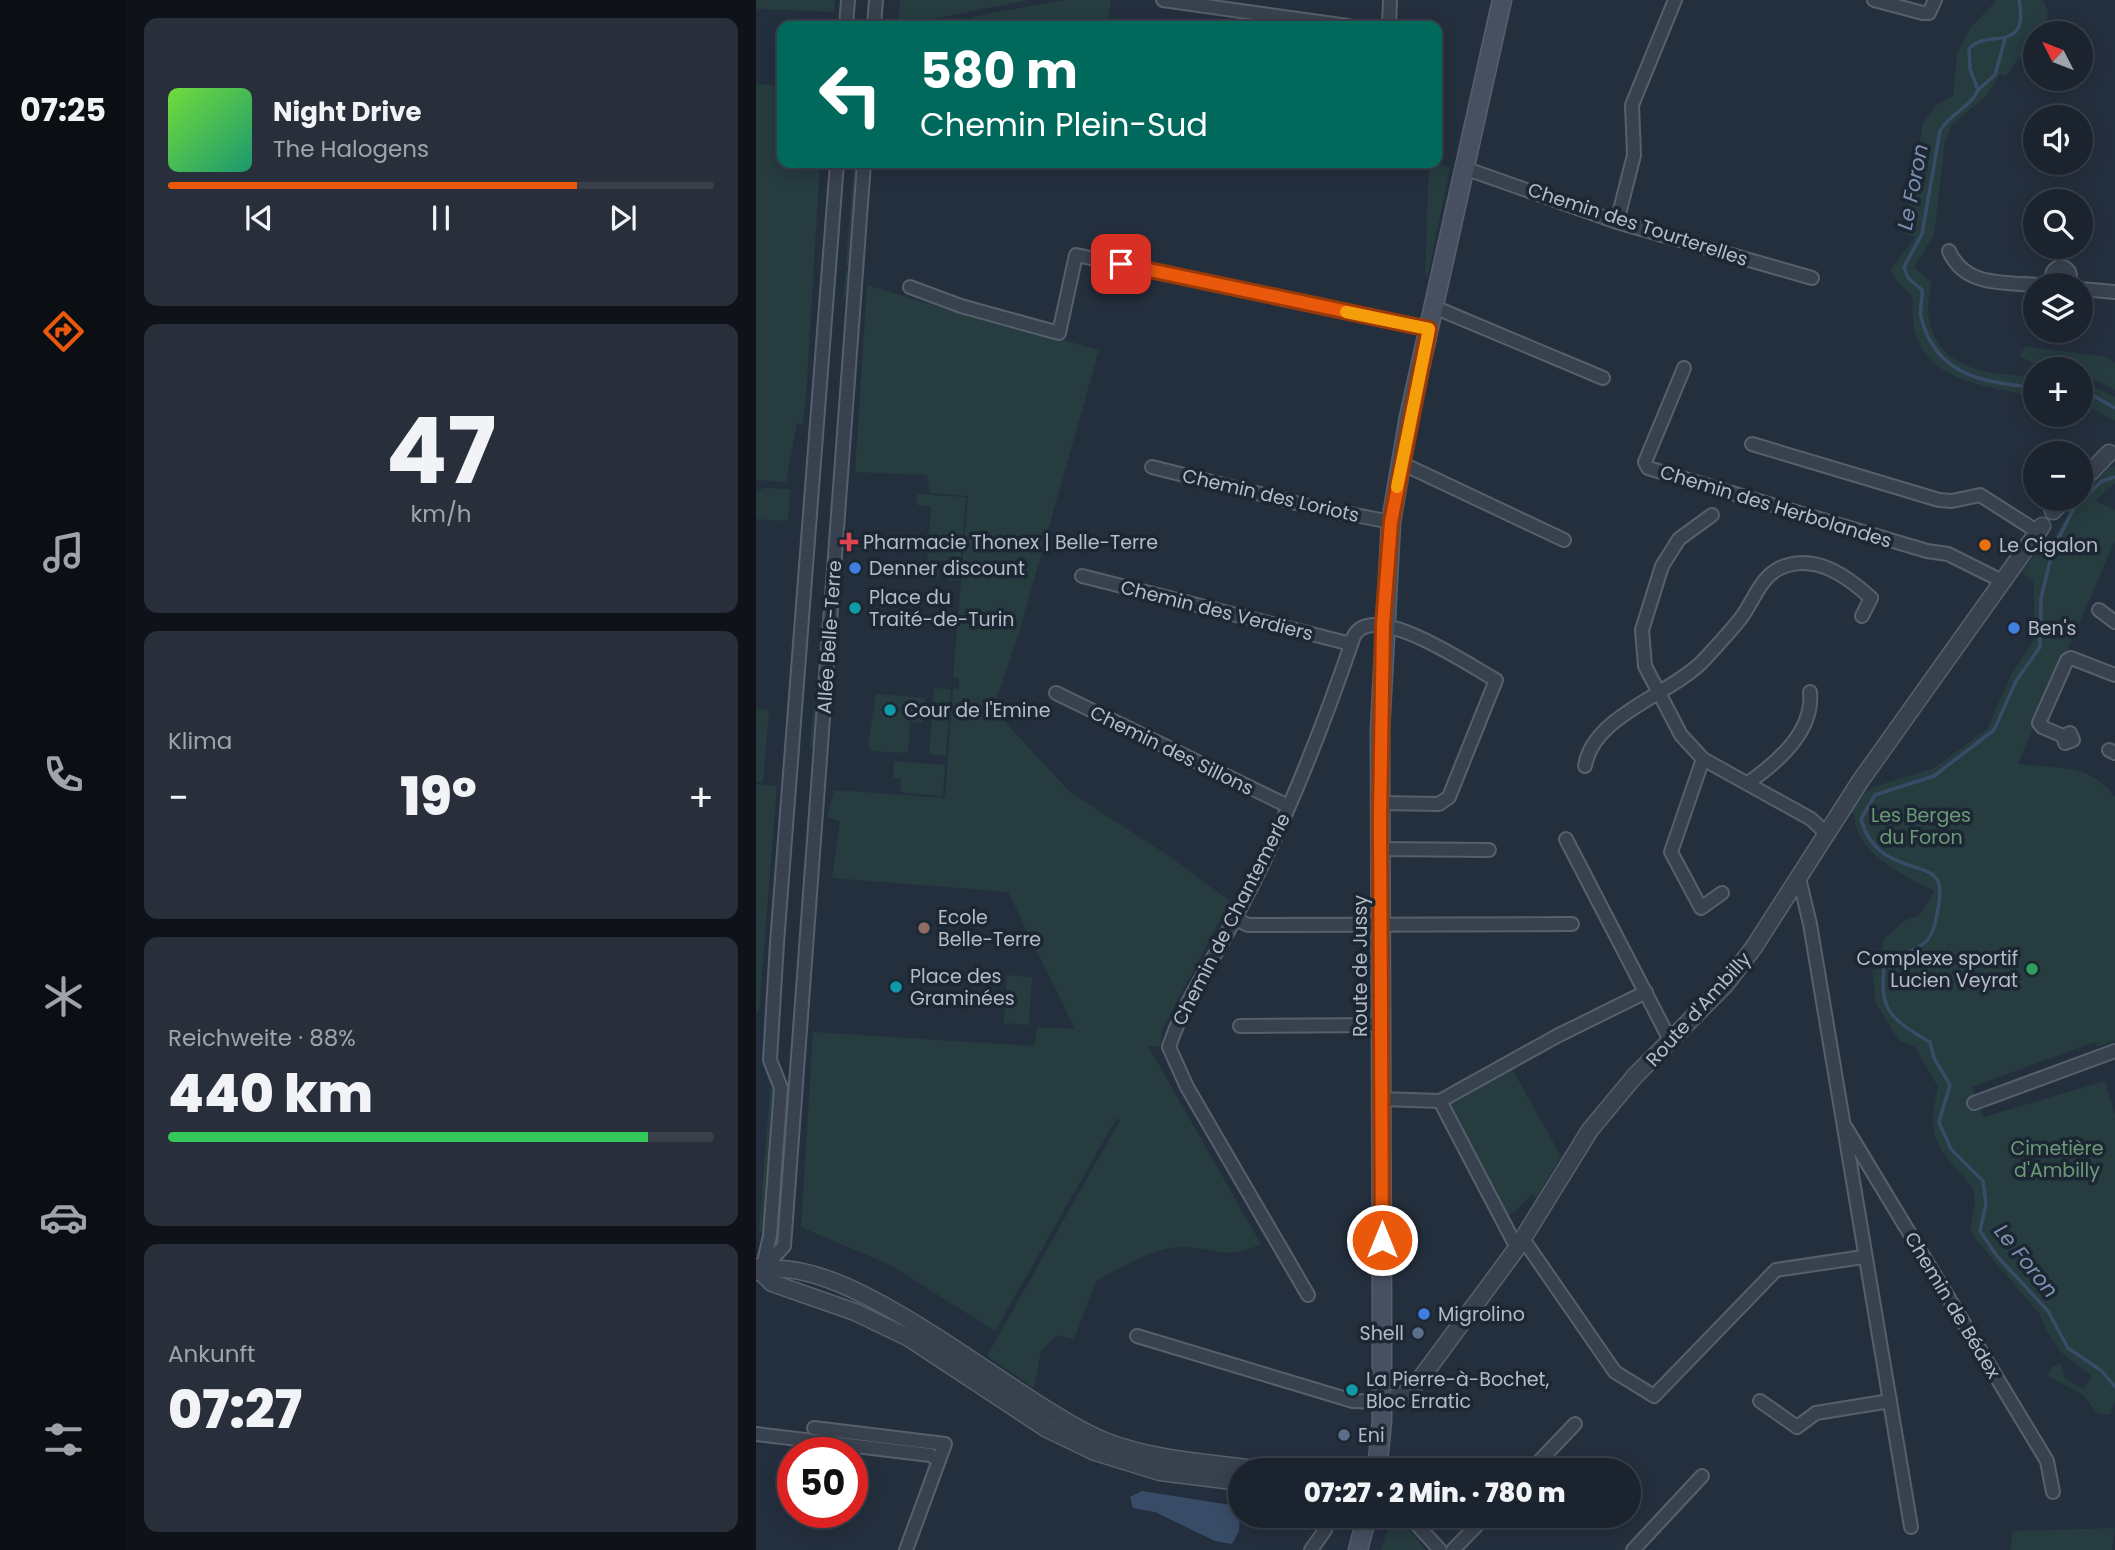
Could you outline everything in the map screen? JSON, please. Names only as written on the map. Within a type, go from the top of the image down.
[{"type":"main road","name":"Route de Jussy","points":[[1378,1458],[1382,1402],[1380,803],[1383,624],[1391,522],[1429,329],[1502,0]]},
{"type":"main road","points":[[1358,1550],[1364,1528]]},
{"type":"street","points":[[846,21],[848,0]]},
{"type":"street","points":[[874,21],[876,0]]},
{"type":"street","points":[[1163,0],[1312,21]]},
{"type":"street","points":[[1389,21],[1390,0]]},
{"type":"street","points":[[1617,222],[1634,155],[1632,105],[1675,0]]},
{"type":"street","points":[[1874,0],[1930,13],[1935,0]]},
{"type":"street","name":"Allée Belle-Terre","points":[[758,1270],[769,1245],[781,1088],[769,1060],[836,168]]},
{"type":"street","name":"Allée Belle-Terre","points":[[758,1270],[784,1247],[864,168]]},
{"type":"street","name":"Chemin des Tourterelles","points":[[1464,168],[1617,222],[1812,278]]},
{"type":"street","points":[[1949,251],[1960,269],[1973,278],[2023,283]]},
{"type":"street","points":[[910,287],[961,306],[1059,333],[1076,255],[1429,329]]},
{"type":"street","points":[[2093,290],[2115,292]]},
{"type":"street","points":[[1434,307],[1603,378]]},
{"type":"street","name":"Chemin des Herbolandes","points":[[1684,368],[1645,462],[1648,468],[1927,551],[1948,554],[2004,582]]},
{"type":"street","points":[[1752,444],[1939,500],[1952,501],[1979,495],[2040,529]]},
{"type":"street","points":[[2093,470],[2109,453]]},
{"type":"street","points":[[1401,463],[1564,540]]},
{"type":"street","name":"Chemin des Loriots","points":[[1152,467],[1308,506],[1391,522]]},
{"type":"street","points":[[1712,515],[1671,549],[1650,597],[1642,630],[1645,666],[1681,736],[1703,759],[1811,819],[1827,834]]},
{"type":"street","name":"Route d'Ambilly","points":[[1382,1402],[1403,1396],[1421,1378],[1520,1244],[1590,1130],[1634,1077],[1671,1042],[1742,963],[1861,779],[2040,529]]},
{"type":"street","points":[[1585,766],[1587,751],[1609,727],[1700,664],[1740,619],[1766,578],[1779,568],[1806,564],[1837,572],[1871,598],[1862,616]]},
{"type":"street","name":"Chemin des Verdiers","points":[[1082,576],[1352,644]]},
{"type":"street","points":[[2099,610],[2115,622]]},
{"type":"street","points":[[1352,644],[1361,627],[1383,624],[1399,628],[1496,680],[1448,797],[1439,804],[1380,803]]},
{"type":"street","name":"Chemin de Chantemerle","points":[[1308,1294],[1187,1087],[1169,1047],[1189,998],[1235,919],[1288,806],[1317,741],[1352,644]]},
{"type":"street","points":[[2063,736],[2039,723],[2068,659],[2115,675]]},
{"type":"street","points":[[1748,783],[1779,758],[1794,740],[1811,710],[1810,692]]},
{"type":"street","name":"Chemin des Sillons","points":[[1056,693],[1288,806]]},
{"type":"street","points":[[1703,759],[1671,852],[1701,908],[1722,893]]},
{"type":"street","points":[[1566,839],[1671,1042]]},
{"type":"street","points":[[1380,849],[1489,850]]},
{"type":"street","name":"Chemin de Bédex","points":[[1799,878],[1810,924],[1863,1257],[1911,1527]]},
{"type":"street","points":[[1235,919],[1248,925],[1572,925]]},
{"type":"street","points":[[1382,1099],[1440,1101],[1557,1036],[1646,992]]},
{"type":"street","points":[[1240,1026],[1381,1025]]},
{"type":"street","points":[[1975,1103],[2115,1051]]},
{"type":"street","points":[[1440,1101],[1520,1244],[1615,1372],[1654,1396],[1776,1270],[1863,1257]]},
{"type":"street","name":"Chemin de Bédex","points":[[1842,1122],[2047,1461],[2053,1492]]},
{"type":"street","points":[[758,1270],[797,1270],[874,1300],[912,1321],[1061,1419],[1105,1441],[1156,1456],[1228,1466]]},
{"type":"street","points":[[758,1270],[772,1283],[855,1312],[909,1338],[1047,1429],[1094,1452],[1160,1472],[1228,1480]]},
{"type":"street","points":[[1137,1336],[1353,1401],[1382,1402]]},
{"type":"street","points":[[1760,1401],[1797,1427],[1816,1413],[1890,1401]]},
{"type":"street","points":[[1542,1458],[1575,1424]]},
{"type":"street","points":[[814,1428],[945,1444],[906,1550]]},
{"type":"street","points":[[756,1434],[930,1455],[939,1460]]},
{"type":"street","points":[[1633,1550],[1702,1476]]},
{"type":"street","points":[[1420,1528],[1440,1550]]},
{"type":"street","points":[[1453,1550],[1474,1528]]},
{"type":"street","points":[[1311,1550],[1325,1530]]},
{"type":"green space","points":[[756,0],[835,0],[834,12],[756,9]]},
{"type":"green space","points":[[900,0],[1028,0],[923,21],[898,21]]},
{"type":"green space","points":[[1064,0],[1111,0],[1108,21],[969,21],[971,17]]},
{"type":"green space","points":[[1997,0],[2043,0],[2048,12],[2046,21],[2023,21],[2023,53],[2006,76],[2000,74],[1987,95],[1951,126],[1945,143],[1934,235],[1914,267],[1931,282],[1928,310],[1939,345],[1965,365],[1999,374],[2023,376],[2023,394],[1967,381],[1932,361],[1920,345],[1913,325],[1913,298],[1893,276],[1891,269],[1915,237],[1905,234],[1923,123],[1936,105],[1953,96],[1957,53],[1971,27]]},
{"type":"green space","points":[[756,84],[777,86],[777,168],[820,168],[803,424],[797,423],[786,482],[756,480]]},
{"type":"green space","points":[[1450,167],[1428,275],[1425,274],[1429,168]]},
{"type":"green space","points":[[854,168],[861,168],[850,298],[843,297],[846,270],[849,269],[846,263]]},
{"type":"green space","points":[[867,285],[1002,326],[1004,323],[1099,350],[1021,626],[993,709],[1070,792],[1172,858],[1230,901],[1162,1030],[1161,1047],[1148,1046],[1261,1244],[1230,1253],[1182,1247],[1160,1250],[1096,1281],[1074,1339],[1057,1335],[1041,1351],[1034,1388],[987,1356],[1120,1120],[1117,1118],[995,1331],[890,1265],[801,1227],[813,1032],[1034,1046],[1037,1027],[1075,1029],[1008,892],[832,878],[840,821],[827,817],[834,790],[945,798],[953,688],[959,690],[959,678],[953,677],[968,496],[930,493],[927,475],[855,472]]},
{"type":"green space","points":[[2025,346],[2106,357],[2115,363],[2115,390],[2093,379],[2093,357],[2020,357]]},
{"type":"green space","points":[[2093,386],[2115,397],[2115,421],[2093,409]]},
{"type":"green space","points":[[2115,466],[2115,483],[2095,501],[2115,510],[2115,541],[2018,764],[2083,772],[2105,786],[2115,797],[2115,1041],[2097,1047],[2095,1042],[1972,1087],[1984,1117],[2105,1081],[2115,1115],[2115,1402],[2110,1415],[2098,1414],[2083,1395],[2048,1376],[2052,1366],[2061,1364],[2065,1378],[2084,1389],[2092,1376],[2062,1353],[2048,1333],[2039,1313],[1972,1235],[1975,1204],[1973,1190],[1942,1150],[1934,1132],[1933,1112],[1938,1087],[1915,1047],[1899,1041],[1876,1003],[1872,970],[1881,968],[1883,940],[1905,920],[1919,916],[1935,891],[1896,870],[1872,852],[1863,841],[1854,814],[1849,813],[1859,797],[1873,787],[1934,768],[1987,729],[2011,675],[2034,640],[2034,583],[2022,572],[2042,545],[2049,548],[2069,511],[2093,511],[2093,484],[2108,468]]},
{"type":"green space","points":[[764,488],[790,489],[788,521],[756,519],[756,492]]},
{"type":"green space","points":[[917,494],[966,497],[959,581],[947,580],[946,561],[940,560],[938,579],[926,579],[931,507],[917,505]]},
{"type":"green space","points":[[820,623],[827,623],[817,748],[810,747],[817,688]]},
{"type":"green space","points":[[934,688],[951,689],[946,756],[929,754]]},
{"type":"green space","points":[[876,694],[925,698],[923,723],[910,722],[908,753],[872,751],[868,746]]},
{"type":"green space","points":[[756,709],[769,710],[763,783],[756,782]]},
{"type":"green space","points":[[894,761],[945,765],[943,796],[904,793],[900,789],[901,779],[893,778]]},
{"type":"green space","points":[[756,784],[777,786],[759,1012],[756,1012]]},
{"type":"green space","points":[[1007,975],[1032,977],[1029,1025],[1004,1023]]},
{"type":"green space","points":[[1511,1067],[1561,1156],[1536,1199],[1533,1194],[1507,1218],[1444,1103]]},
{"type":"green space","points":[[770,1088],[775,1088],[764,1232],[759,1232]]},
{"type":"green space","points":[[1390,1528],[1407,1528],[1426,1550],[1381,1550]]},
{"type":"green space","points":[[2115,1528],[2112,1550],[2011,1550],[2012,1531]]},
{"type":"water","points":[[1142,1491],[1228,1505],[1228,1528],[1239,1528],[1239,1531],[1232,1544],[1215,1541],[1155,1512],[1133,1508],[1130,1497]]},
{"type":"waterway","name":"Le Foron","points":[[2019,0],[2021,17],[2018,28],[2012,34],[1976,43],[1969,49],[1970,69],[1978,90],[1970,102],[1940,131],[1922,234],[1904,267],[1908,278],[1922,290],[1921,314],[1937,352],[1964,372],[1997,383],[2023,386]]},
{"type":"waterway","name":"Le Foron","points":[[1978,90],[1995,75],[2005,39]]},
{"type":"waterway","name":"Le Foron","points":[[2093,396],[2115,408]]},
{"type":"waterway","name":"Le Foron","points":[[2115,477],[2102,481],[2074,508],[2053,549],[2041,598],[2040,647],[2016,681],[1994,730],[1934,776],[1875,795],[1861,819],[1868,836],[1878,849],[1889,857],[1923,870],[1938,881],[1939,902],[1932,934],[1919,947],[1885,962],[1883,992],[1896,1019],[1930,1042],[1934,1058],[1950,1085],[1939,1122],[1951,1149],[1983,1181],[1986,1204],[1980,1231],[1997,1256],[2048,1311],[2068,1348],[2102,1371],[2115,1387]]},
{"type":"slow traffic","points":[[1346,312],[1429,329],[1409,417],[1397,487]]},
{"type":"place","name":"Pharmacie Thonex | Belle-Terre","points":[[849,542]]},
{"type":"place","name":"Le Cigalon","points":[[1985,545]]},
{"type":"place","name":"Denner discount","points":[[855,568]]},
{"type":"place","name":"Place du Traité-de-Turin","points":[[855,608]]},
{"type":"place","name":"Ben's","points":[[2014,628]]},
{"type":"place","name":"Cour de l'Emine","points":[[890,710]]},
{"type":"place","name":"Ecole Belle-Terre","points":[[924,928]]},
{"type":"place","name":"Complexe sportif Lucien Veyrat","points":[[2032,969]]},
{"type":"place","name":"Place des Graminées","points":[[896,987]]},
{"type":"place","name":"Migrolino","points":[[1424,1314]]},
{"type":"place","name":"Shell","points":[[1418,1333]]},
{"type":"place","name":"La Pierre-à-Bochet, Bloc Erratic","points":[[1352,1390]]},
{"type":"place","name":"Eni","points":[[1344,1435]]},
{"type":"route","points":[[1121,264],[1429,329],[1409,417],[1391,522],[1383,624],[1380,703],[1382,1240]]},
{"type":"park label","name":"Les Berges du Foron","points":[[1921,826]]},
{"type":"park label","name":"Cimetière d'Ambilly","points":[[2057,1159]]}]
